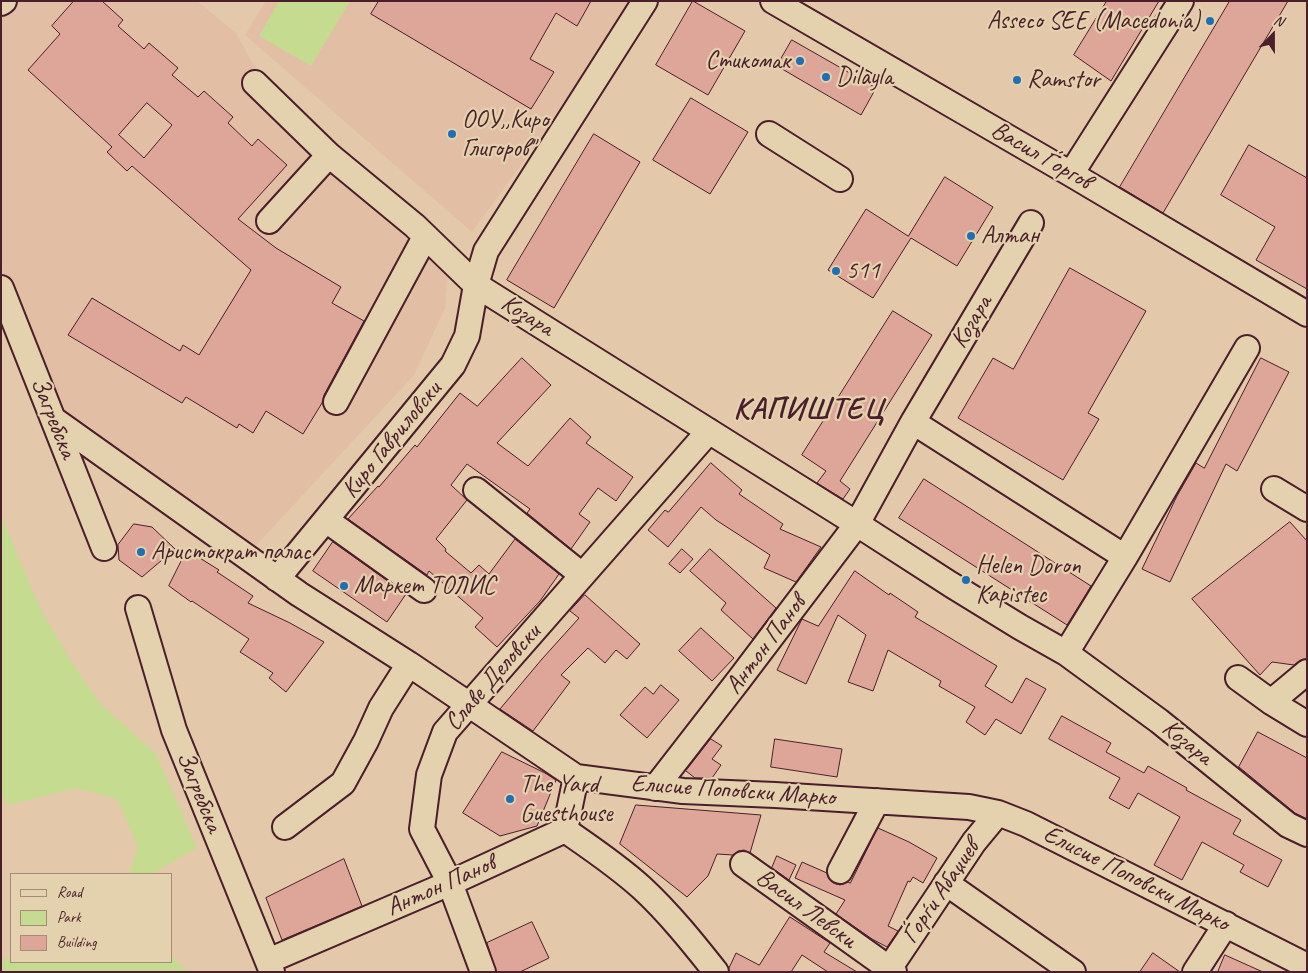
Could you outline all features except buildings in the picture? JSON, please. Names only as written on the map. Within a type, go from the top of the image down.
[{"type":"street","name":"Козара","points":[[645,1],[486,251],[476,285],[858,524],[1020,628],[1066,653],[1159,721],[1288,824],[1307,834]]},
{"type":"street","name":"Васил Ѓоргов","points":[[773,1],[1307,314]]},
{"type":"street","points":[[1071,174],[1181,1]]},
{"type":"street","points":[[255,83],[329,155],[425,237],[476,285]]},
{"type":"street","points":[[769,134],[840,179]]},
{"type":"street","points":[[269,221],[329,155]]},
{"type":"street","name":"Козара","points":[[858,524],[913,422],[1030,223]]},
{"type":"street","points":[[336,402],[425,237]]},
{"type":"street","name":"Киро Гавриловски","points":[[277,579],[453,365],[468,336],[476,285]]},
{"type":"street","name":"Загребска","points":[[1,288],[104,548]]},
{"type":"street","points":[[1066,653],[1125,557],[1247,348]]},
{"type":"street","name":"Елисие Поповски Марко","points":[[53,419],[277,579],[409,664],[468,706],[576,777],[683,791],[969,807],[998,813],[1026,824],[1307,966]]},
{"type":"street","points":[[913,422],[1125,557]]},
{"type":"street","name":"Славе Деловски","points":[[483,972],[450,883],[422,829],[429,775],[444,732],[709,431]]},
{"type":"street","points":[[1274,489],[1307,509]]},
{"type":"street","points":[[476,490],[582,575]]},
{"type":"street","points":[[326,520],[424,590]]},
{"type":"street","name":"Антон Панов","points":[[655,788],[858,524]]},
{"type":"street","name":"Загребска","points":[[138,608],[174,730],[270,966]]},
{"type":"street","points":[[284,827],[343,782],[366,741],[381,708],[409,664]]},
{"type":"street","points":[[1272,702],[1307,672]]},
{"type":"street","points":[[1238,678],[1307,724]]},
{"type":"street","points":[[576,777],[564,830],[609,861],[642,888],[690,938],[716,972]]},
{"type":"street","points":[[840,871],[877,802]]},
{"type":"street","name":"Ѓорѓи Абаџиев","points":[[890,971],[974,842],[998,813]]},
{"type":"street","name":"Антон Панов","points":[[270,966],[564,830]]},
{"type":"street","name":"Васил Левски","points":[[743,864],[890,971]]},
{"type":"street","points":[[946,883],[1073,972]]},
{"type":"street","points":[[1195,972],[1226,924]]},
{"type":"shaded area","points":[[18,1],[197,1],[236,33],[253,64],[450,249],[445,308],[414,375],[251,551],[62,422],[1,268],[1,12]]},
{"type":"shaded area","name":"ООУ,,Киро Глигоров''","points":[[266,1],[641,1],[472,232],[245,35]]},
{"type":"green space","points":[[279,1],[350,1],[311,66],[259,36]]},
{"type":"green space","points":[[1,515],[40,608],[75,668],[101,704],[156,754],[197,848],[153,873],[129,873],[138,847],[117,799],[77,788],[8,805],[1,793]]},
{"type":"green space","points":[[172,955],[180,966],[196,972],[1,972],[1,959],[10,958],[10,963],[172,963]]},
{"type":"place","name":"Asseco SEE (Macedonia)","points":[[1210,21]]},
{"type":"place","name":"Стикомак","points":[[800,61]]},
{"type":"place","name":"Dilayla","points":[[826,77]]},
{"type":"place","name":"Ramstor","points":[[1017,80]]},
{"type":"place","name":"ООУ,,Киро Глигоров''","points":[[452,134]]},
{"type":"place","name":"Алтан","points":[[971,236]]},
{"type":"place","name":"511","points":[[836,271]]},
{"type":"place","name":"Аристократ палас","points":[[141,552]]},
{"type":"place","name":"Helen Doron Kapistec","points":[[966,580]]},
{"type":"place","name":"Маркет ТОЛИС","points":[[344,586]]},
{"type":"place","name":"The Yard Guesthouse","points":[[510,799]]},
{"type":"district","name":"КАПИШТЕЦ","points":[[809,410]]}]
